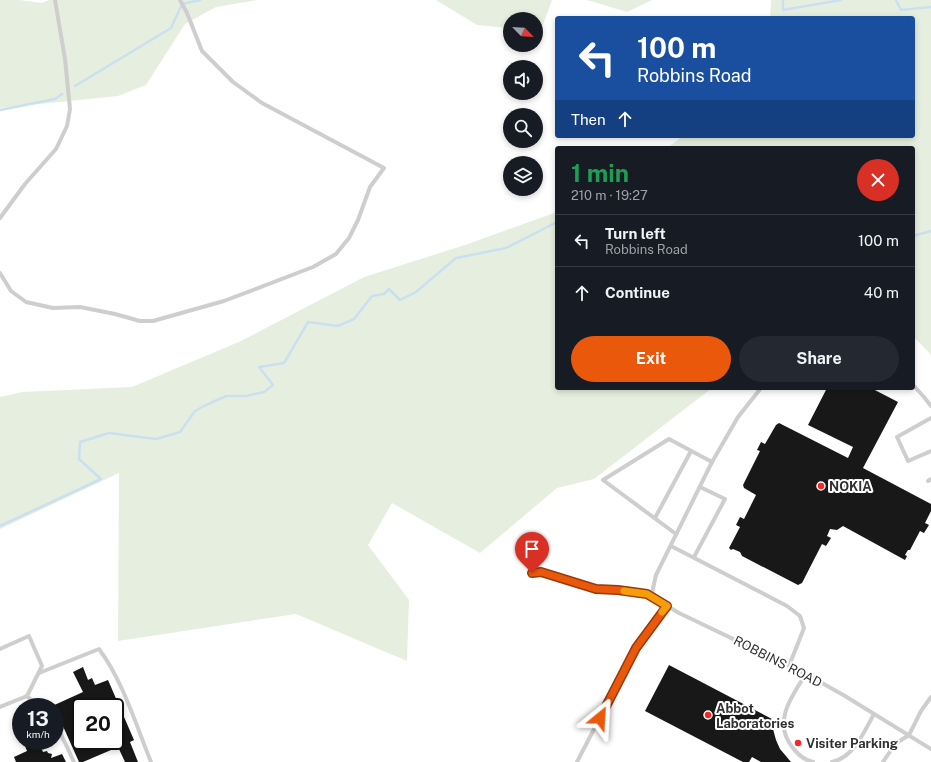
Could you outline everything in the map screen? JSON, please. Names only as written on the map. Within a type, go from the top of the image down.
[{"type":"lane","points":[[0,218],[25,184],[56,149],[67,126],[70,114],[65,59],[55,0]]},
{"type":"lane","points":[[0,274],[11,291],[26,302],[53,308],[80,307],[140,321],[153,320],[224,301],[313,267],[336,254],[349,238],[358,220],[370,187],[384,168],[262,103],[233,82],[202,51],[187,13],[180,0]]},
{"type":"lane","points":[[915,387],[931,406]]},
{"type":"lane","points":[[651,597],[656,576],[712,462],[738,417],[758,390]]},
{"type":"lane","points":[[931,418],[897,437],[908,461],[931,451]]},
{"type":"lane","points":[[676,534],[603,480],[669,439],[712,462]]},
{"type":"lane","points":[[655,518],[691,451]]},
{"type":"lane","points":[[694,558],[725,499],[700,487]]},
{"type":"lane","points":[[671,546],[787,606],[800,616],[804,628],[789,666]]},
{"type":"lane","name":"ROBBINS ROAD","points":[[532,573],[541,572],[596,589],[647,594],[667,606],[806,674],[931,749]]},
{"type":"lane","points":[[577,762],[636,648],[667,606]]},
{"type":"lane","points":[[0,649],[29,636],[42,666],[27,696],[0,707]]},
{"type":"lane","points":[[39,673],[100,649],[110,663],[130,708],[151,762]]},
{"type":"lane","points":[[806,674],[790,698],[784,713],[783,728],[790,745],[796,752],[807,760],[814,762]]},
{"type":"lane","points":[[883,762],[895,744],[908,735],[921,711],[931,697]]},
{"type":"lane","points":[[832,762],[841,759],[851,751],[874,714]]},
{"type":"lane","points":[[64,741],[74,762]]},
{"type":"green space","points":[[0,0],[19,0],[42,3],[49,0],[257,0],[216,7],[185,24],[146,85],[118,96],[0,108]]},
{"type":"green space","points":[[436,0],[552,0],[543,25],[543,12],[503,12],[503,27],[477,25]]},
{"type":"green space","points":[[587,0],[652,0],[627,12]]},
{"type":"green space","points":[[771,0],[931,0],[931,355],[915,338],[915,146],[670,146],[680,138],[915,138],[915,16],[770,16]]},
{"type":"green space","points":[[555,213],[555,390],[709,390],[594,479],[557,488],[480,553],[392,503],[368,545],[409,600],[407,661],[296,614],[118,641],[119,473],[0,529],[0,397],[22,392],[132,387],[241,341],[364,277],[465,245]]},
{"type":"building","name":"NOKIA","points":[[826,390],[875,390],[898,402],[863,468],[931,504],[931,511],[925,523],[929,525],[924,533],[920,531],[910,550],[908,550],[905,555],[907,556],[905,560],[843,526],[837,530],[830,529],[827,536],[831,538],[826,546],[822,544],[802,583],[798,585],[742,556],[740,552],[729,548],[740,527],[736,525],[740,517],[744,519],[756,495],[744,488],[743,485],[760,451],[757,450],[761,442],[765,444],[776,425],[779,423],[848,458],[853,447],[808,425]]},
{"type":"building","name":"Abbot Laboratories","points":[[669,665],[772,719],[776,740],[780,749],[791,762],[761,762],[752,757],[749,762],[743,762],[645,711]]},
{"type":"building","points":[[83,667],[88,680],[92,678],[95,685],[108,680],[116,698],[72,698],[72,746],[64,728],[64,701],[83,692],[73,672]]},
{"type":"building","points":[[124,717],[134,740],[130,742],[138,762],[125,762],[119,750],[124,750]]},
{"type":"building","points":[[74,750],[111,750],[83,762],[79,762]]},
{"type":"building","points":[[27,751],[47,751],[48,753],[52,754],[51,758],[62,754],[66,762],[16,762],[14,757]]},
{"type":"waterway","points":[[75,86],[171,28],[182,4],[200,0]]},
{"type":"waterway","points":[[783,0],[783,10],[841,0]]},
{"type":"waterway","points":[[896,0],[901,10],[931,7]]},
{"type":"waterway","points":[[0,110],[55,99],[62,94]]},
{"type":"waterway","points":[[0,526],[101,479],[79,459],[80,442],[109,433],[156,439],[180,432],[195,411],[204,406],[226,396],[246,396],[264,392],[273,385],[259,367],[284,363],[308,322],[338,326],[354,319],[372,296],[384,294],[389,289],[400,300],[416,292],[456,258],[506,248],[555,223]]},
{"type":"waterway","points":[[915,235],[931,231]]},
{"type":"slow traffic","points":[[624,591],[647,594],[667,606],[662,612]]},
{"type":"place","name":"NOKIA","points":[[821,486]]},
{"type":"place","name":"Abbot Laboratories","points":[[708,715]]},
{"type":"place","name":"Visiter Parking","points":[[798,743]]},
{"type":"route","points":[[532,573],[541,572],[596,589],[647,594],[667,606],[636,648],[600,718]]}]
